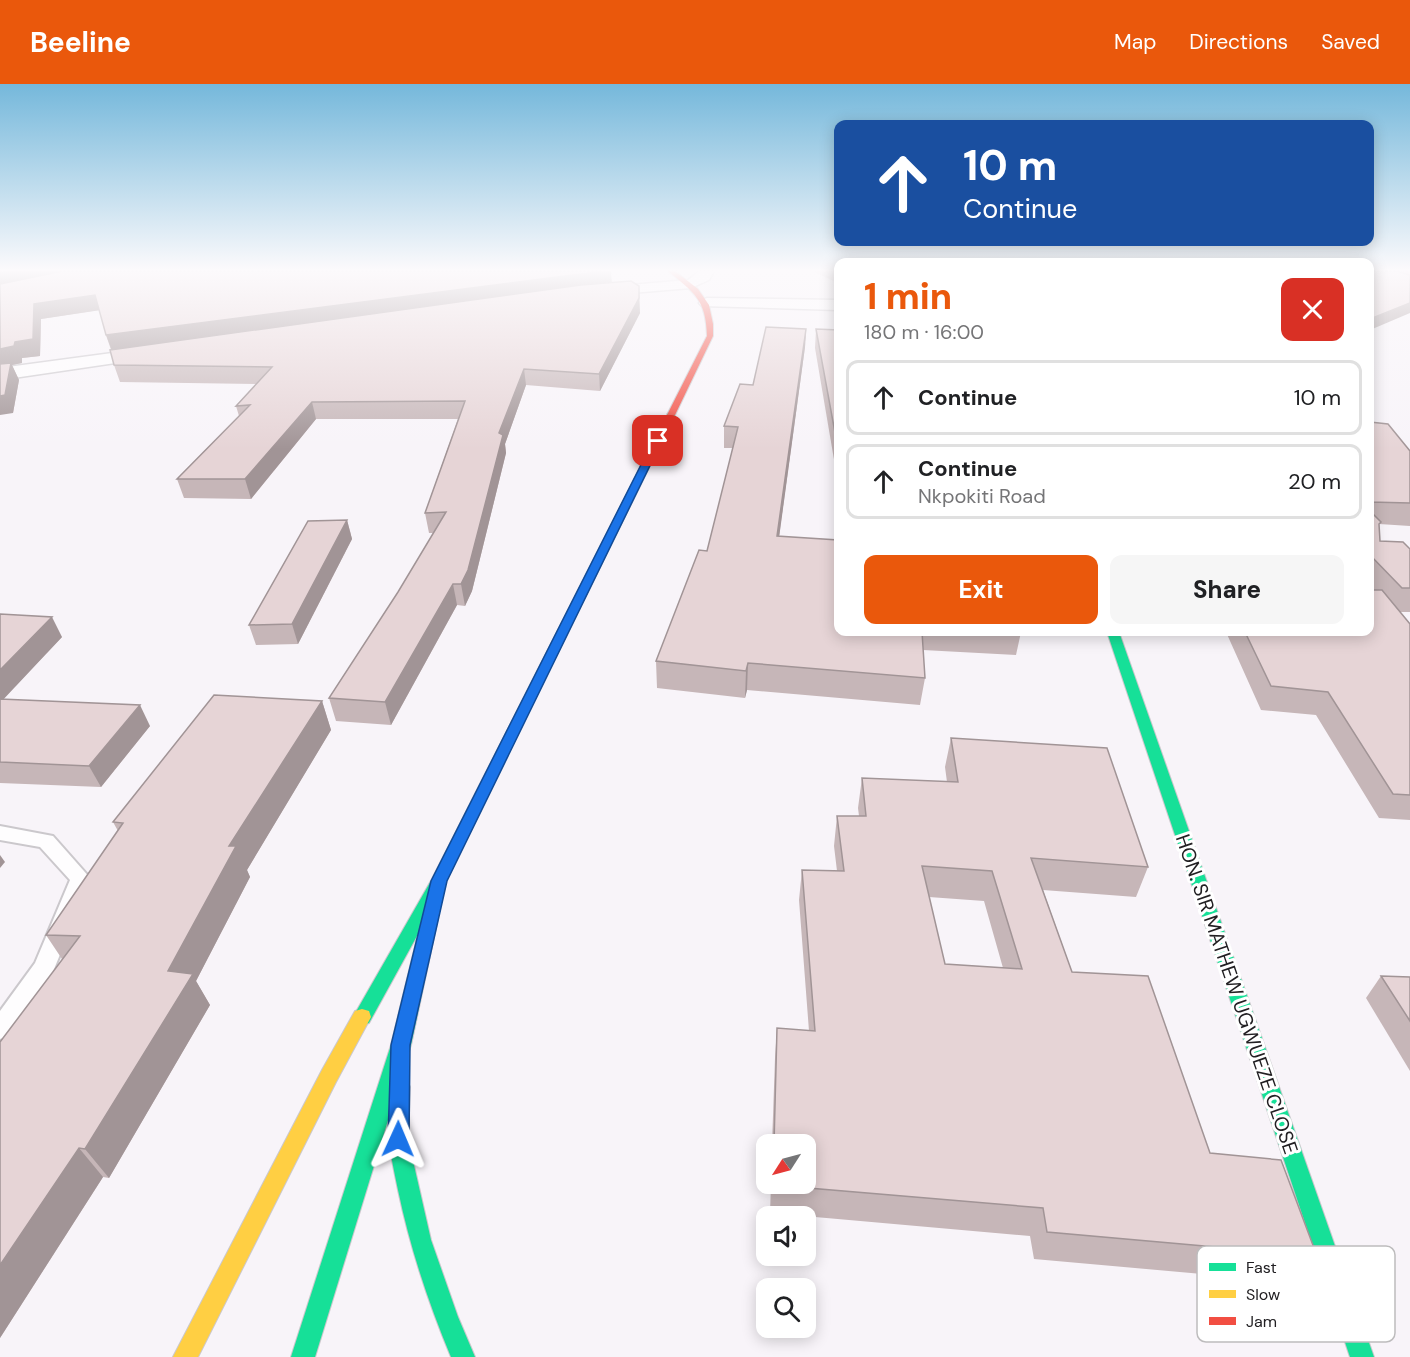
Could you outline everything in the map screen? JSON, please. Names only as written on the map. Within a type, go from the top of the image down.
[{"type":"main road","points":[[185,1357],[328,1077],[439,881],[710,336],[711,330]]},
{"type":"main road","name":"HON. SIR MATHEW UGWUEZE CLOSE","points":[[1114,636],[1324,1246]]},
{"type":"main road","points":[[303,1357],[401,1045],[439,881]]},
{"type":"main road","points":[[401,1045],[398,1139],[420,1240],[447,1319],[463,1357]]},
{"type":"main road","name":"HON. SIR MATHEW UGWUEZE CLOSE","points":[[1357,1342],[1362,1357]]},
{"type":"street","points":[[0,374],[178,349]]},
{"type":"lane","points":[[0,833],[46,841],[81,879],[44,968],[0,1029]]},
{"type":"building","points":[[0,330],[33,330],[33,339],[15,342],[14,346],[0,349]]},
{"type":"building","points":[[105,330],[142,330],[106,335]]},
{"type":"building","points":[[252,330],[622,330],[599,374],[524,369],[499,433],[503,435],[468,570],[461,584],[453,584],[385,702],[329,698],[398,592],[446,512],[425,513],[465,401],[312,402],[245,479],[177,479],[250,405],[236,406],[272,367],[114,365],[110,350]]},
{"type":"building","points":[[765,330],[806,330],[777,536],[834,540],[834,636],[922,636],[925,678],[748,663],[746,671],[656,661],[699,550],[707,551],[738,427],[724,426],[740,384],[753,385]]},
{"type":"building","points":[[816,330],[834,330],[834,427]]},
{"type":"building","points":[[11,363],[5,395],[0,396],[0,364]]},
{"type":"building","points":[[1374,422],[1388,424],[1410,451],[1410,503],[1374,502]]},
{"type":"building","points":[[1374,515],[1381,522],[1379,524],[1380,541],[1403,542],[1410,549],[1410,588],[1402,588],[1374,559]]},
{"type":"building","points":[[347,520],[292,624],[249,625],[308,521]]},
{"type":"building","points":[[1374,590],[1382,590],[1410,624],[1410,795],[1393,794],[1328,692],[1271,686],[1247,636],[1374,636]]},
{"type":"building","points":[[0,614],[52,617],[0,670]]},
{"type":"building","points":[[214,695],[322,701],[229,846],[236,846],[168,971],[193,974],[85,1149],[79,1148],[0,1265],[0,1042],[80,936],[46,935],[123,823],[113,822]]},
{"type":"building","points":[[0,699],[140,705],[89,766],[0,762]]},
{"type":"building","points":[[951,738],[1107,748],[1148,867],[1031,858],[1072,972],[1148,976],[1210,1153],[1281,1160],[1313,1246],[1204,1246],[1047,1232],[1043,1208],[816,1189],[816,1134],[774,1134],[777,1028],[815,1031],[802,870],[844,871],[837,816],[866,816],[862,778],[958,782]],"holes":[[[922,866],[992,871],[1022,969],[945,964]]]},
{"type":"building","points":[[1381,976],[1410,977],[1410,1021]]},
{"type":"traffic: fast","points":[[362,1017],[439,881],[671,415]]},
{"type":"traffic: fast","points":[[1114,636],[1324,1246]]},
{"type":"traffic: fast","points":[[303,1357],[401,1045],[430,918]]},
{"type":"traffic: fast","points":[[400,1087],[398,1139],[420,1240],[447,1319],[463,1357]]},
{"type":"traffic: fast","points":[[1357,1342],[1362,1357]]},
{"type":"traffic: slow","points":[[185,1357],[329,1076],[362,1017]]},
{"type":"traffic: jam","points":[[671,415],[710,336],[710,330]]},
{"type":"route","points":[[398,1139],[401,1045],[439,881],[658,441]]}]
